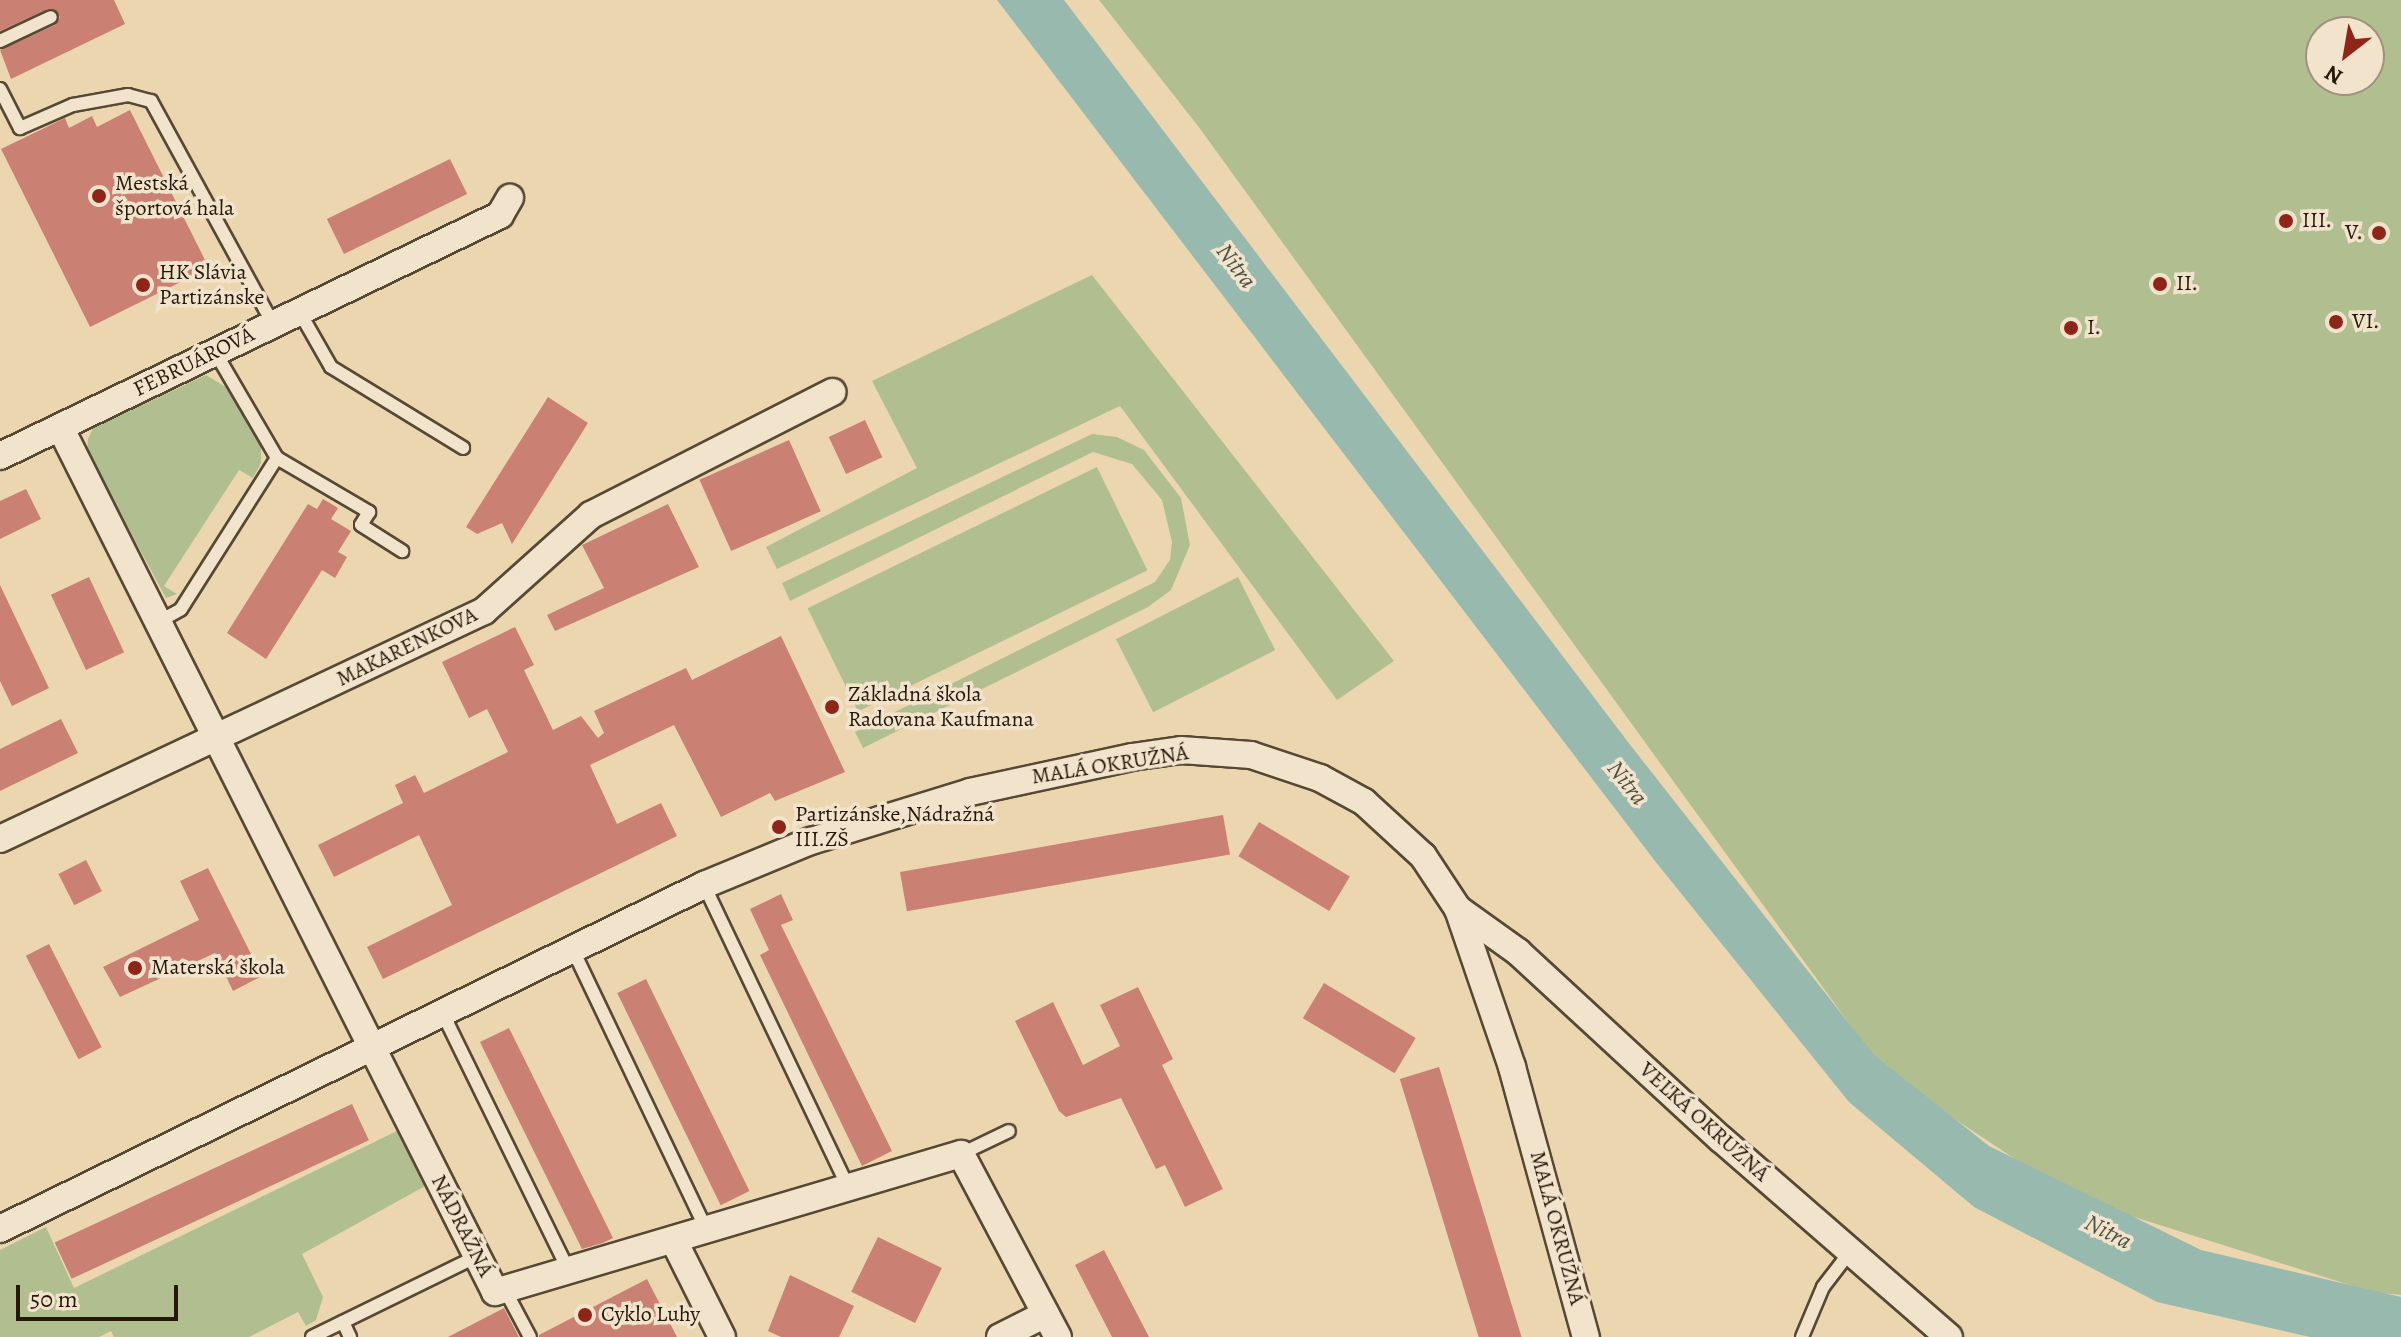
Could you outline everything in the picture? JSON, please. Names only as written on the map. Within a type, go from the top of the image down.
[{"type":"street","name":"FEBRUÁROVÁ","points":[[0,456],[500,215],[510,198]]},
{"type":"street","name":"MAKARENKOVA","points":[[0,839],[484,611],[591,515],[832,392]]},
{"type":"street","name":"NÁDRAŽNÁ","points":[[60,427],[495,1292],[961,1154]]},
{"type":"street","name":"MALÁ OKRUŽNÁ","points":[[704,885],[811,841],[920,806],[1019,780],[1181,750],[1251,755],[1320,778],[1364,802],[1423,856],[1458,909],[1516,1082],[1586,1337]]},
{"type":"street","points":[[0,1229],[704,885]]},
{"type":"street","name":"VEĽKÁ OKRUŽNÁ","points":[[1458,909],[1518,952],[1850,1252],[1949,1337]]},
{"type":"street","points":[[961,1154],[1052,1326],[1000,1337]]},
{"type":"street","points":[[674,1241],[722,1337]]},
{"type":"lane","points":[[0,41],[51,17]]},
{"type":"lane","points":[[0,89],[20,128],[73,105],[128,95],[151,101],[273,324]]},
{"type":"lane","points":[[299,311],[331,367],[463,448]]},
{"type":"lane","points":[[215,352],[277,458],[369,512],[361,525],[402,551]]},
{"type":"lane","points":[[158,622],[181,609],[277,458]]},
{"type":"lane","points":[[704,885],[849,1189]]},
{"type":"lane","points":[[573,950],[707,1231]]},
{"type":"lane","points":[[443,1014],[569,1271]]},
{"type":"lane","points":[[961,1154],[1009,1131]]},
{"type":"lane","points":[[1802,1337],[1823,1287],[1850,1252]]},
{"type":"lane","points":[[312,1337],[477,1256]]},
{"type":"lane","points":[[505,1290],[530,1337]]},
{"type":"lane","points":[[343,1322],[350,1337]]},
{"type":"green space","points":[[1099,0],[2401,0],[2401,1295],[2372,1292],[2074,1198],[1885,1073],[1198,126]]},
{"type":"green space","points":[[1092,275],[1394,661],[1337,700],[1120,406],[777,569],[766,547],[917,468],[872,381]]},
{"type":"green space","points":[[206,375],[229,389],[261,445],[261,463],[253,478],[239,470],[164,586],[177,594],[166,598],[87,452],[88,439],[93,428]]},
{"type":"green space","points":[[1092,434],[1117,437],[1144,450],[1181,498],[1190,545],[1171,590],[1148,607],[863,748],[855,732],[1155,582],[1170,560],[1172,542],[1162,500],[1132,464],[1093,452],[790,601],[782,583]]},
{"type":"green space","points":[[1097,467],[1147,570],[858,712],[808,608]]},
{"type":"green space","points":[[1238,577],[1275,650],[1153,712],[1116,639]]},
{"type":"green space","points":[[401,1129],[427,1185],[302,1254],[323,1297],[316,1320],[306,1326],[298,1312],[249,1337],[114,1337],[111,1331],[99,1337],[0,1337],[0,1250],[46,1227],[74,1288]]},
{"type":"water","name":"Nitra","points":[[997,0],[1064,0],[1631,746],[1874,1055],[1989,1146],[2201,1250],[2401,1297],[2401,1337],[2310,1337],[2157,1302],[1974,1207],[1849,1102],[1655,861]]},
{"type":"building","points":[[0,0],[114,0],[125,24],[11,79],[0,50],[55,25],[60,17],[48,9],[0,31]]},
{"type":"building","name":"Mestská športová hala","points":[[130,110],[209,268],[90,327],[1,149],[65,118],[69,128],[92,116],[97,127]]},
{"type":"building","points":[[450,159],[467,194],[344,254],[327,219]]},
{"type":"building","points":[[548,397],[588,423],[512,544],[502,523],[477,534],[466,527]]},
{"type":"building","points":[[865,420],[882,457],[846,474],[829,437]]},
{"type":"building","points":[[789,440],[821,511],[731,551],[699,480]]},
{"type":"building","points":[[26,489],[41,519],[0,539],[0,501]]},
{"type":"building","points":[[323,499],[338,508],[331,519],[351,531],[338,552],[347,557],[335,578],[322,570],[266,659],[227,633],[308,504],[317,509]]},
{"type":"building","points":[[668,504],[699,567],[555,631],[547,615],[604,588],[582,545]]},
{"type":"building","points":[[89,577],[124,652],[86,670],[51,595]]},
{"type":"building","points":[[0,585],[49,688],[12,706],[0,681]]},
{"type":"building","points":[[515,627],[534,665],[524,670],[553,730],[581,716],[598,738],[604,733],[594,711],[686,668],[692,680],[781,636],[845,772],[775,801],[770,793],[721,817],[674,725],[590,765],[617,824],[661,803],[677,836],[383,979],[367,947],[452,905],[419,835],[334,877],[318,845],[403,803],[395,785],[415,775],[424,793],[508,752],[487,709],[469,718],[442,662]]},
{"type":"building","points":[[61,719],[78,753],[0,791],[0,749]]},
{"type":"building","points":[[1223,815],[1230,854],[907,911],[900,872]]},
{"type":"building","points":[[1259,822],[1350,877],[1329,911],[1238,856]]},
{"type":"building","points":[[86,860],[102,891],[74,905],[58,874]]},
{"type":"building","points":[[208,868],[262,976],[233,991],[215,953],[120,997],[103,967],[199,920],[180,881]]},
{"type":"building","points":[[781,894],[793,920],[781,925],[892,1151],[862,1166],[760,955],[769,950],[750,909]]},
{"type":"building","points":[[49,944],[102,1047],[78,1059],[26,956]]},
{"type":"building","points":[[646,979],[749,1191],[721,1205],[617,993]]},
{"type":"building","points":[[1324,983],[1416,1038],[1395,1073],[1303,1018]]},
{"type":"building","points":[[1138,987],[1173,1059],[1162,1065],[1223,1189],[1185,1207],[1165,1165],[1156,1169],[1121,1098],[1066,1117],[1059,1111],[1015,1021],[1053,1002],[1083,1065],[1120,1046],[1100,1005]]},
{"type":"building","points":[[509,1028],[613,1238],[603,1243],[582,1249],[480,1042]]},
{"type":"building","points":[[1439,1067],[1522,1337],[1479,1337],[1400,1079]]},
{"type":"building","points":[[352,1104],[369,1140],[72,1279],[55,1243]]},
{"type":"building","points":[[878,1237],[942,1268],[915,1323],[851,1292]]},
{"type":"building","points":[[1104,1250],[1149,1337],[1112,1337],[1075,1265]]},
{"type":"building","points":[[790,1275],[854,1306],[839,1337],[781,1337],[768,1331]]},
{"type":"building","points":[[647,1279],[677,1337],[539,1337],[539,1335]]},
{"type":"building","points":[[504,1308],[519,1337],[448,1337]]},
{"type":"place","name":"Mestská športová hala","points":[[99,196]]},
{"type":"place","name":"III.","points":[[2286,221]]},
{"type":"place","name":"V.","points":[[2379,233]]},
{"type":"place","name":"II.","points":[[2160,284]]},
{"type":"place","name":"HK Slávia Partizánske","points":[[143,285]]},
{"type":"place","name":"VI.","points":[[2336,322]]},
{"type":"place","name":"I.","points":[[2071,328]]},
{"type":"place","name":"Základná škola Radovana Kaufmana","points":[[832,707]]},
{"type":"place","name":"Partizánske,Nádražná III.ZŠ","points":[[779,827]]},
{"type":"place","name":"Materská škola","points":[[135,968]]},
{"type":"place","name":"Cyklo Luhy","points":[[585,1315]]}]
